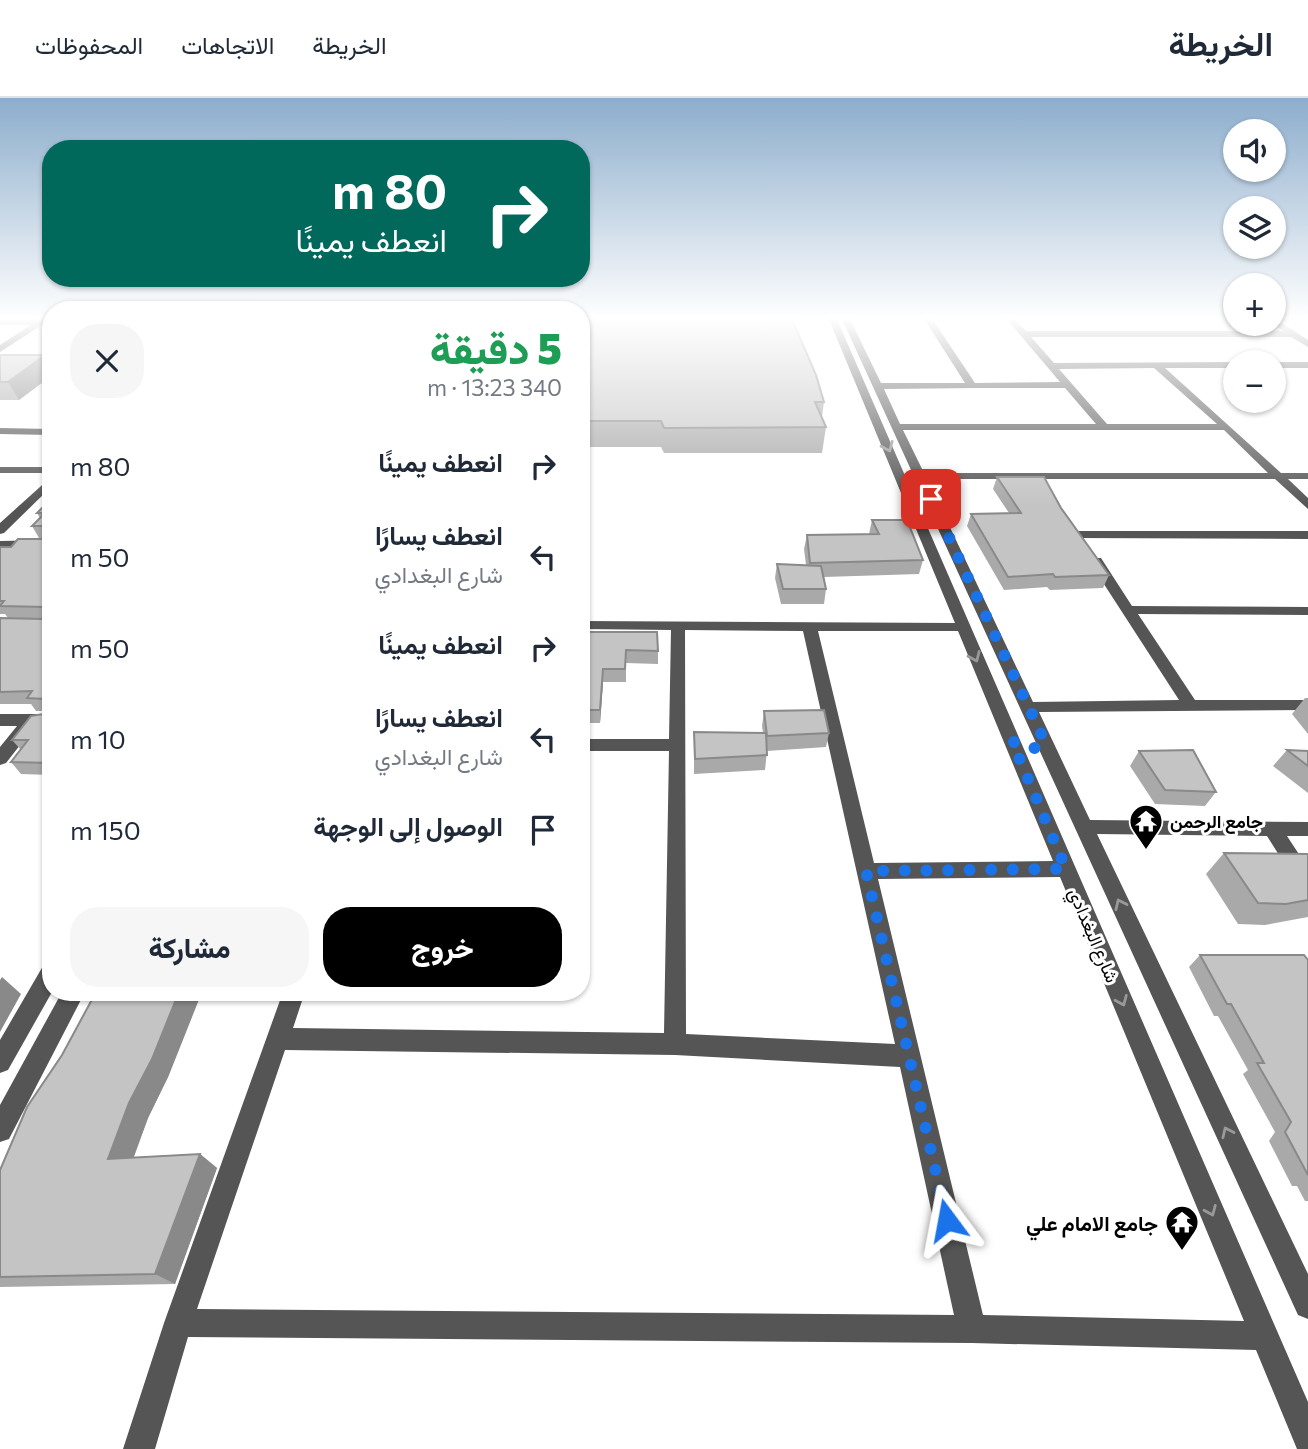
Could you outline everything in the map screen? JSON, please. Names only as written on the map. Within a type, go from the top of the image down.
[{"type":"street","name":"شارع البغدادي","points":[[865,380],[962,627],[1308,1438]]},
{"type":"street","name":"شارع البغدادي","points":[[874,380],[1308,1305]]},
{"type":"street","points":[[968,380],[972,386]]},
{"type":"street","points":[[1064,380],[1104,427]]},
{"type":"street","points":[[1173,380],[1227,427],[1308,505]]},
{"type":"street","points":[[878,386],[1068,385]]},
{"type":"street","points":[[34,432],[42,425]]},
{"type":"street","points":[[897,427],[1227,427]]},
{"type":"street","points":[[0,431],[42,432]]},
{"type":"street","points":[[0,470],[42,470]]},
{"type":"street","points":[[920,476],[1308,476]]},
{"type":"street","points":[[1041,476],[1053,495]]},
{"type":"street","points":[[0,530],[42,489]]},
{"type":"street","points":[[1190,705],[1076,530],[1308,535]]},
{"type":"street","points":[[0,544],[42,544]]},
{"type":"street","points":[[1128,610],[1308,611]]},
{"type":"street","points":[[590,625],[962,627]]},
{"type":"street","points":[[675,1044],[678,625]]},
{"type":"street","points":[[809,625],[972,1329]]},
{"type":"street","points":[[1028,707],[1308,705]]},
{"type":"street","points":[[0,759],[30,719]]},
{"type":"street","points":[[0,720],[42,720]]},
{"type":"street","points":[[1012,741],[1033,749],[1041,747],[1045,742]]},
{"type":"street","points":[[590,745],[677,745]]},
{"type":"street","points":[[1024,769],[1031,764],[1040,764],[1059,772]]},
{"type":"street","points":[[1084,827],[1308,829]]},
{"type":"street","points":[[1272,829],[1308,884]]},
{"type":"street","points":[[866,871],[1066,869]]},
{"type":"street","points":[[3,1056],[42,989]]},
{"type":"street","points":[[33,1005],[37,1012],[44,1014],[67,1001]]},
{"type":"street","points":[[0,1130],[69,1001]]},
{"type":"street","points":[[139,1449],[178,1323],[290,1001]]},
{"type":"street","points":[[277,1039],[675,1044],[909,1056]]},
{"type":"street","points":[[3,1056],[29,1042],[36,1043],[43,1051]]},
{"type":"street","points":[[178,1323],[972,1329],[1264,1336]]},
{"type":"building","points":[[590,380],[817,380],[824,402],[815,402],[826,427],[664,428],[661,421],[590,421]]},
{"type":"building","points":[[997,477],[1044,477],[1061,508],[1109,575],[1055,577],[1053,574],[1008,577],[971,514],[1021,513]]},
{"type":"building","points":[[42,516],[42,526],[32,526]]},
{"type":"building","points":[[872,520],[907,520],[923,560],[810,563],[807,535],[879,534]]},
{"type":"building","points":[[18,539],[42,539],[42,607],[0,606],[4,601],[0,601],[0,547],[11,547]]},
{"type":"building","points":[[777,564],[821,566],[826,589],[783,589]]},
{"type":"building","points":[[0,618],[42,619],[42,699],[27,698],[32,691],[0,692]]},
{"type":"building","points":[[590,632],[657,632],[658,651],[626,650],[625,669],[603,669],[600,710],[590,710]]},
{"type":"building","points":[[824,710],[829,733],[767,736],[764,711]]},
{"type":"building","points":[[42,714],[42,763],[11,762],[28,740],[12,740],[31,716]]},
{"type":"building","points":[[694,732],[766,733],[767,755],[695,759]]},
{"type":"building","points":[[1193,750],[1216,792],[1165,790],[1139,751]]},
{"type":"building","points":[[1287,750],[1308,751],[1308,766]]},
{"type":"building","points":[[1224,853],[1308,854],[1308,900],[1286,904],[1258,903]]},
{"type":"building","points":[[1200,955],[1304,955],[1308,960],[1308,1175],[1285,1132],[1291,1122],[1257,1063],[1264,1063]]},
{"type":"building","points":[[91,1001],[175,1001],[152,1059],[129,1103],[108,1159],[200,1154],[155,1274],[0,1277],[0,1170],[27,1107],[62,1055]]},
{"type":"place","name":"جامع الرحمن","points":[[1146,851]]},
{"type":"place","name":"جامع الامام علي","points":[[1182,1252]]},
{"type":"route","points":[[931,499],[1045,742],[1041,747],[1033,749],[1012,741],[1066,869],[866,871],[947,1220]]}]
